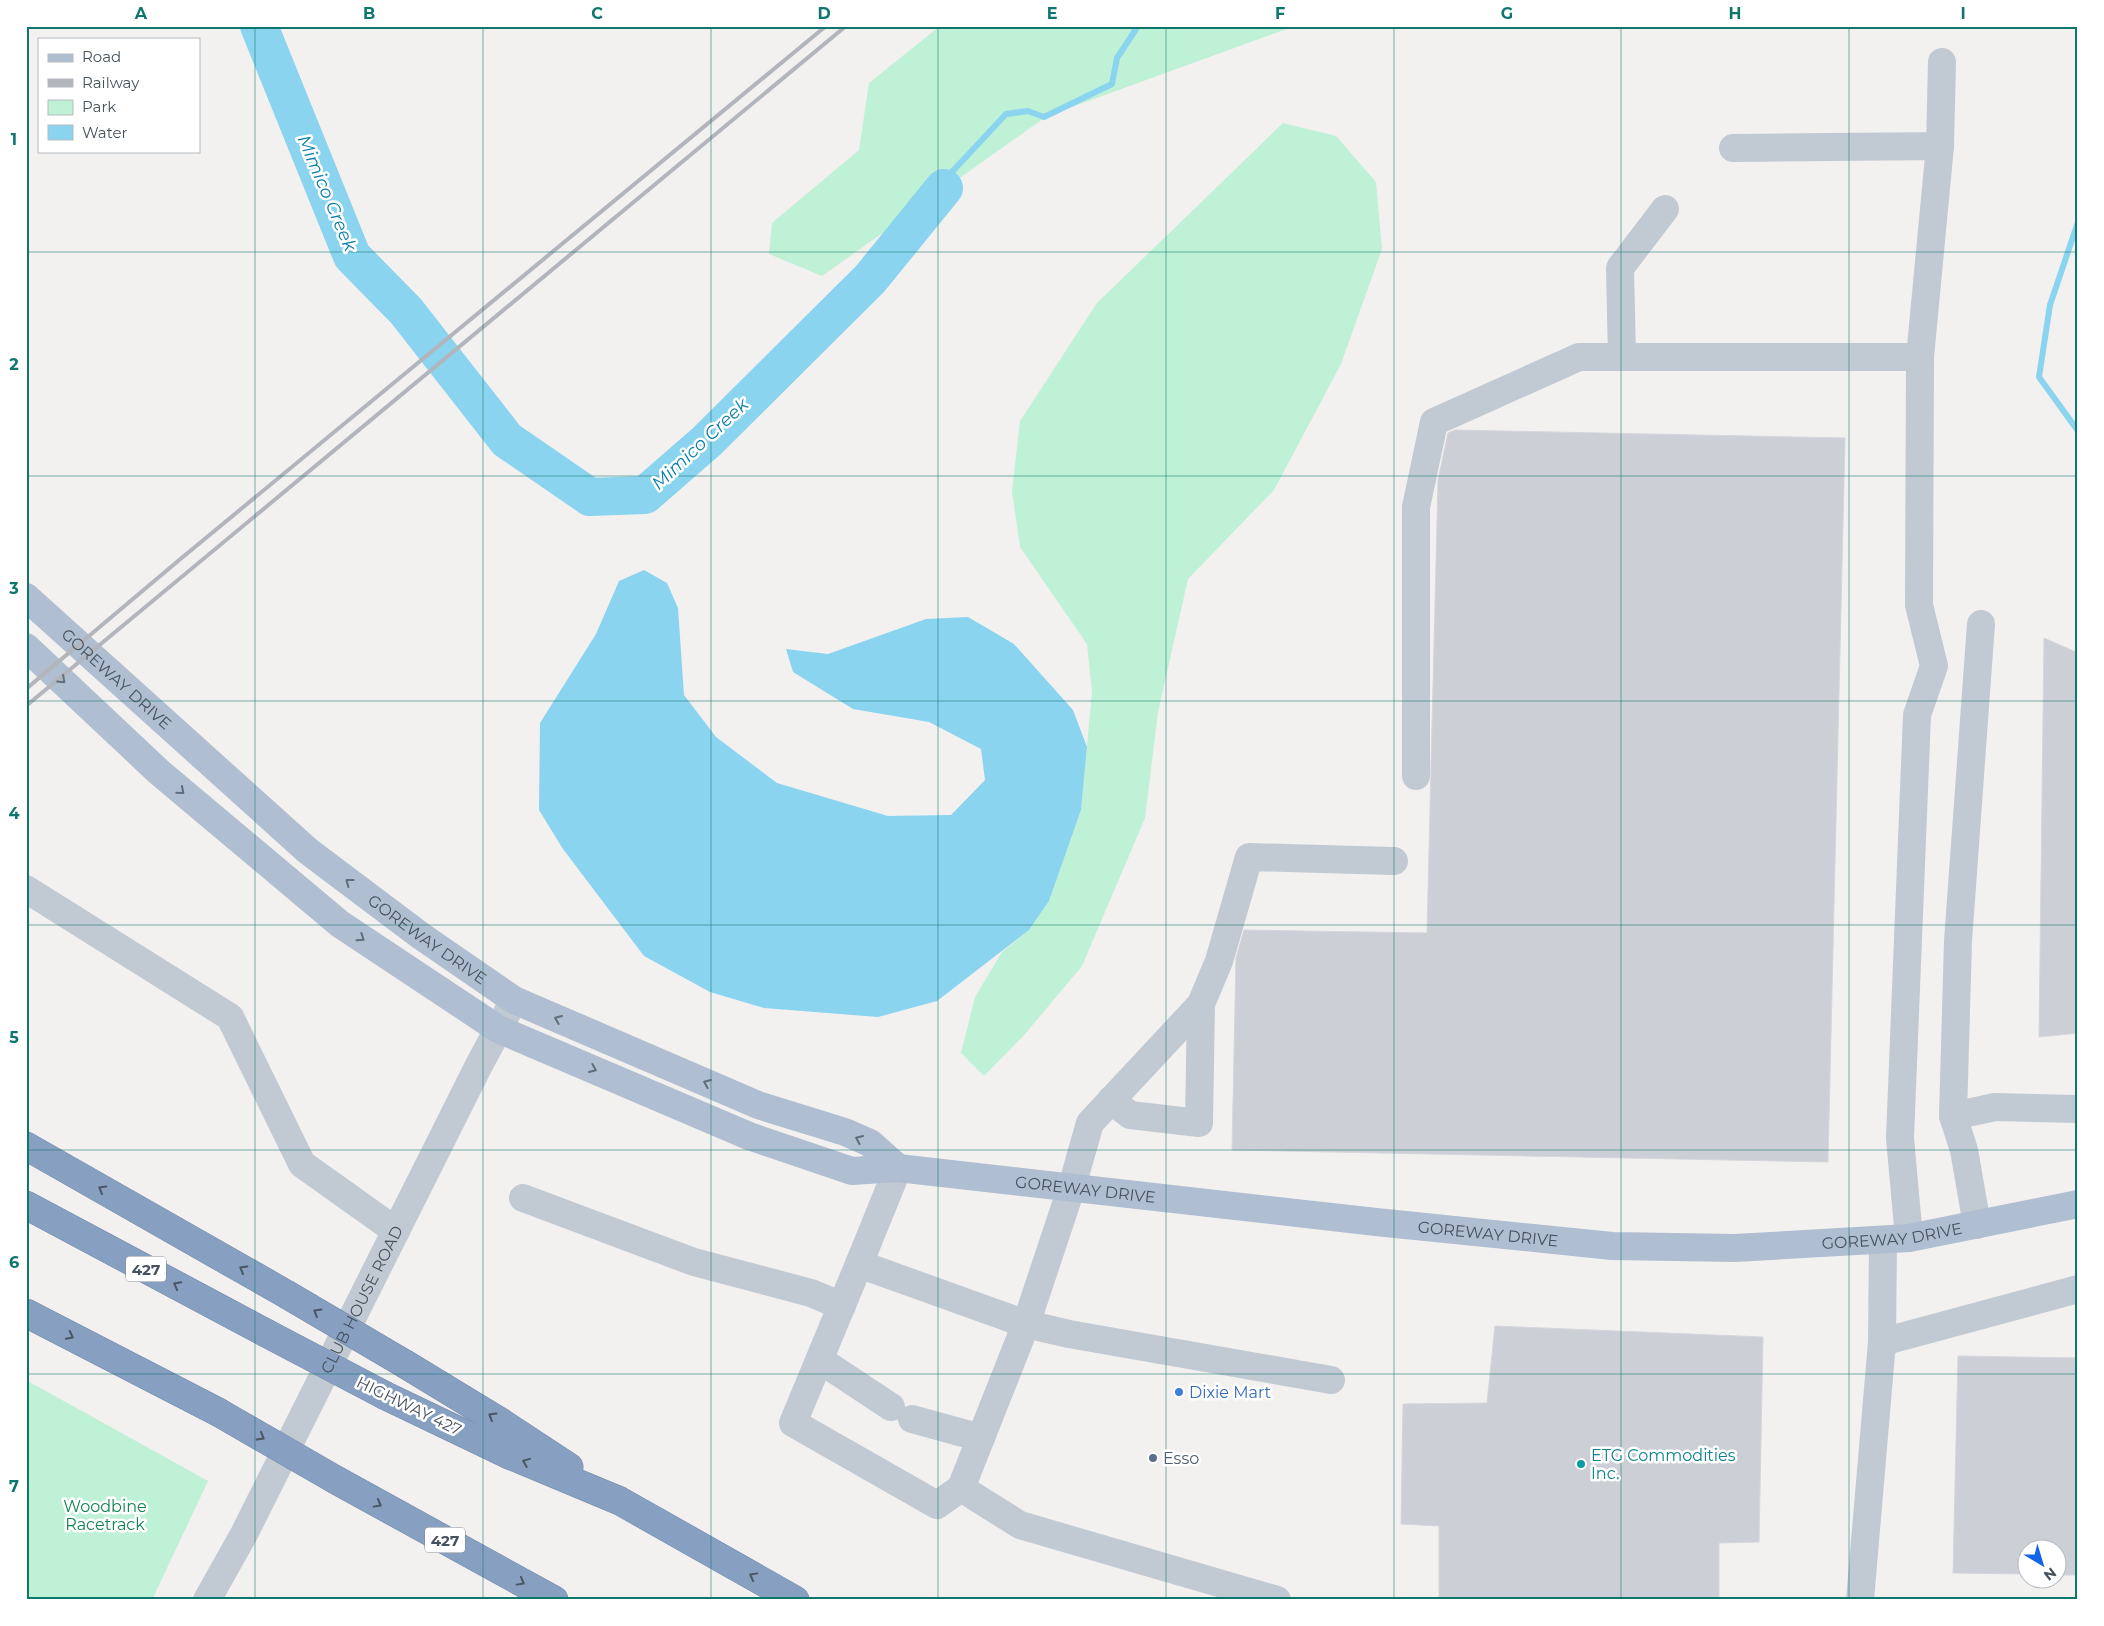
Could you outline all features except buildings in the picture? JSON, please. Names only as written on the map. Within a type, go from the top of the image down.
[{"type":"highway","points":[[26,1146],[286,1294],[404,1364],[502,1423],[620,1501]]},
{"type":"highway","name":"HIGHWAY 427","points":[[26,1205],[386,1396],[507,1454],[620,1501],[795,1600]]},
{"type":"highway","name":"427","points":[[26,1314],[218,1412],[336,1480],[554,1600]]},
{"type":"main road","name":"GOREWAY DRIVE","points":[[26,597],[308,851],[421,936],[514,1000],[758,1105],[845,1132],[870,1143],[898,1168]]},
{"type":"main road","name":"GOREWAY DRIVE","points":[[26,647],[159,772],[340,924],[498,1029],[749,1136],[852,1171],[898,1168],[1072,1186],[1376,1222],[1612,1246],[1736,1248],[1896,1239],[1977,1225],[2078,1204]]},
{"type":"street","points":[[1860,1600],[1882,1342],[1896,1239],[1917,715],[1934,666],[1919,605],[1920,357],[1940,146],[1942,62]]},
{"type":"street","points":[[1733,148],[1940,146]]},
{"type":"street","points":[[1622,357],[1620,268],[1665,209]]},
{"type":"street","points":[[1416,776],[1416,507],[1434,422],[1579,357],[1920,357]]},
{"type":"street","points":[[1977,1225],[1964,1150],[1954,1116],[1958,941],[1981,624]]},
{"type":"street","points":[[898,1168],[793,1423],[937,1505],[961,1488],[1026,1324],[1072,1186],[1090,1123],[1201,1004],[1219,961],[1249,857],[1394,861]]},
{"type":"street","points":[[26,889],[230,1017],[302,1164],[396,1230]]},
{"type":"street","name":"CLUB HOUSE ROAD","points":[[207,1600],[244,1534],[396,1230],[514,1000]]},
{"type":"street","points":[[1111,1100],[1130,1115],[1199,1123],[1201,1004]]},
{"type":"street","points":[[1954,1116],[1995,1107],[2078,1110]]},
{"type":"street","points":[[523,1198],[694,1262],[810,1293],[842,1306]]},
{"type":"street","points":[[860,1264],[1026,1324],[1069,1334],[1331,1380]]},
{"type":"street","points":[[1882,1342],[2078,1289]]},
{"type":"street","points":[[820,1360],[901,1413],[981,1438]]},
{"type":"street","points":[[961,1488],[1020,1525],[1277,1600]]},
{"type":"green space","points":[[940,26],[1288,26],[1284,30],[1047,116],[822,276],[769,254],[772,223],[859,150],[869,83]]},
{"type":"green space","points":[[1283,123],[1336,136],[1376,182],[1382,249],[1341,364],[1274,490],[1188,579],[1158,712],[1145,818],[1082,966],[1025,1034],[984,1076],[961,1053],[975,997],[1002,952],[1029,930],[1049,901],[1081,810],[1092,692],[1087,644],[1020,547],[1012,491],[1020,421],[1097,303]]},
{"type":"green space","name":"Woodbine Racetrack","points":[[26,1380],[208,1481],[152,1600],[26,1600]]},
{"type":"water","points":[[644,570],[667,583],[678,608],[684,695],[716,737],[777,783],[888,816],[951,815],[985,780],[981,749],[929,722],[853,709],[793,672],[786,649],[828,654],[926,619],[968,617],[1014,644],[1073,710],[1087,747],[1081,810],[1049,901],[1029,930],[937,1001],[878,1017],[764,1008],[710,992],[644,956],[563,849],[539,810],[540,723],[596,634],[619,581]]},
{"type":"waterway","name":"Mimico Creek","points":[[259,26],[352,256],[406,311],[507,440],[590,497],[645,495],[707,441],[870,279],[944,188]]},
{"type":"waterway","name":"Mimico Creek","points":[[944,188],[951,173],[1006,114],[1028,111],[1044,117],[1112,84],[1117,58],[1138,26]]},
{"type":"waterway","points":[[2078,222],[2050,305],[2039,377],[2078,431]]},
{"type":"railway","points":[[26,689],[178,561],[826,26]]},
{"type":"railway","points":[[26,706],[846,26]]},
{"type":"place","name":"Dixie Mart","points":[[1179,1392]]},
{"type":"place","name":"Esso","points":[[1153,1458]]},
{"type":"place","name":"ETG Commodities Inc.","points":[[1581,1464]]}]
